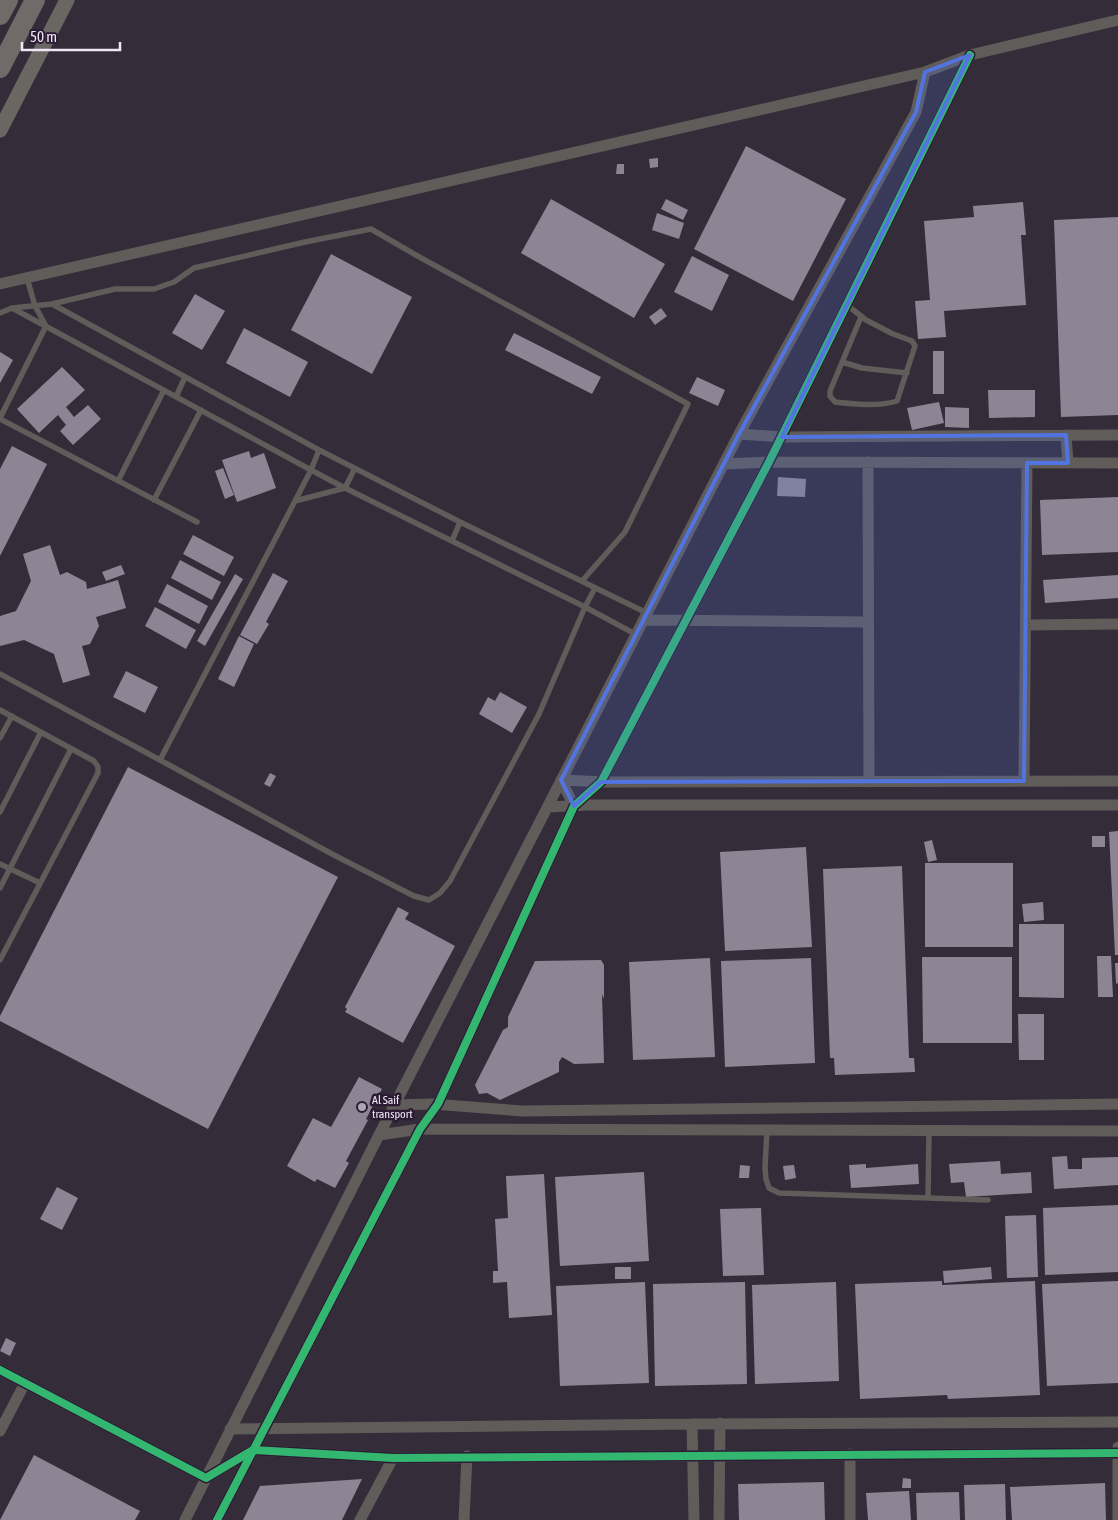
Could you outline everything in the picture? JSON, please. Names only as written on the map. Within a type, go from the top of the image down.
[{"type":"highway","points":[[0,15],[8,0]]},
{"type":"highway","points":[[0,68],[35,0]]},
{"type":"main road","points":[[0,130],[67,0]]},
{"type":"street","points":[[0,284],[925,72],[970,55],[1118,20]]},
{"type":"street","points":[[217,1520],[266,1429],[420,1129],[438,1104],[574,806],[601,782],[782,437],[970,55]]},
{"type":"street","points":[[185,1520],[394,1105],[739,434],[916,112],[925,72]]},
{"type":"street","points":[[739,434],[782,437],[1118,435]]},
{"type":"street","points":[[1066,435],[1068,463]]},
{"type":"street","points":[[724,464],[769,462],[1118,463]]},
{"type":"street","points":[[868,462],[869,782]]},
{"type":"street","points":[[1024,781],[1028,463]]},
{"type":"street","points":[[646,616],[686,620],[868,622]]},
{"type":"street","points":[[1026,625],[1118,624]]},
{"type":"street","points":[[562,780],[601,782],[1118,781]]},
{"type":"street","points":[[562,780],[574,806]]},
{"type":"street","points":[[548,807],[1118,805]]},
{"type":"street","points":[[394,1105],[438,1104],[522,1111],[1118,1104]]},
{"type":"street","points":[[379,1135],[420,1129],[1118,1131]]},
{"type":"street","points":[[0,1370],[206,1478]]},
{"type":"street","points":[[0,1431],[25,1383]]},
{"type":"street","points":[[230,1429],[1118,1422]]},
{"type":"street","points":[[692,1424],[694,1520]]},
{"type":"street","points":[[719,1520],[720,1424]]},
{"type":"street","points":[[1118,1447],[1118,1520]]},
{"type":"street","points":[[206,1478],[253,1450],[393,1458],[1118,1453]]},
{"type":"street","points":[[850,1454],[850,1520]]},
{"type":"street","points":[[464,1520],[467,1456]]},
{"type":"street","points":[[360,1520],[393,1458]]},
{"type":"lane","points":[[0,313],[12,308],[52,304],[115,289],[154,289],[174,282],[194,268],[371,229],[688,404],[625,532],[582,581]]},
{"type":"lane","points":[[27,278],[35,306],[46,326]]},
{"type":"lane","points":[[52,304],[319,450],[460,522],[582,581],[646,616]]},
{"type":"lane","points":[[847,305],[861,317],[893,334],[912,341],[914,344],[907,373],[897,400],[882,404],[835,402],[830,396],[830,391],[861,317]]},
{"type":"lane","points":[[12,308],[345,488],[585,607],[637,635]]},
{"type":"lane","points":[[46,326],[0,418],[197,522]]},
{"type":"lane","points":[[842,362],[862,368],[907,373]]},
{"type":"lane","points":[[176,397],[186,377]]},
{"type":"lane","points":[[118,481],[164,390]]},
{"type":"lane","points":[[154,500],[201,410]]},
{"type":"lane","points":[[160,760],[311,470],[319,450]]},
{"type":"lane","points":[[345,488],[354,468]]},
{"type":"lane","points":[[295,501],[345,488]]},
{"type":"lane","points":[[452,541],[460,522]]},
{"type":"lane","points":[[0,674],[332,854],[414,896],[429,900],[440,893],[450,881],[530,731],[595,588]]},
{"type":"lane","points":[[0,710],[94,761],[98,767],[98,773],[0,960]]},
{"type":"lane","points":[[0,738],[12,716]]},
{"type":"lane","points":[[0,812],[41,732]]},
{"type":"lane","points":[[0,888],[72,749]]},
{"type":"lane","points":[[0,864],[40,883]]},
{"type":"lane","points":[[767,1130],[766,1179],[769,1188],[779,1193],[988,1200]]},
{"type":"lane","points":[[928,1198],[929,1130]]},
{"type":"highlighted area","points":[[970,55],[782,437],[1066,435],[1068,463],[1027,463],[1024,781],[601,782],[574,806],[561,780],[739,434],[916,112],[925,72]]},
{"type":"building","points":[[746,146],[846,199],[793,301],[694,249]]},
{"type":"building","points":[[658,158],[658,167],[650,168],[649,159]]},
{"type":"building","points":[[617,164],[624,164],[624,174],[616,174]]},
{"type":"building","points":[[551,199],[665,264],[634,318],[521,253]]},
{"type":"building","points":[[666,199],[688,210],[683,220],[661,209]]},
{"type":"building","points":[[1023,202],[1026,235],[1021,235],[1026,305],[944,311],[946,337],[918,339],[915,301],[930,300],[924,221],[974,217],[973,206]]},
{"type":"building","points":[[657,213],[684,223],[679,239],[652,230]]},
{"type":"building","points":[[1118,217],[1118,415],[1061,417],[1054,220]]},
{"type":"building","points":[[331,254],[412,297],[372,374],[291,330]]},
{"type":"building","points":[[692,256],[729,275],[712,311],[674,292]]},
{"type":"building","points":[[195,294],[225,311],[202,350],[172,333]]},
{"type":"building","points":[[661,308],[667,316],[655,325],[649,317]]},
{"type":"building","points":[[244,328],[308,362],[290,397],[226,363]]},
{"type":"building","points":[[514,333],[601,377],[592,394],[505,350]]},
{"type":"building","points":[[933,351],[944,351],[944,394],[933,394]]},
{"type":"building","points":[[0,352],[13,360],[0,383]]},
{"type":"building","points":[[62,367],[85,390],[66,407],[74,417],[88,405],[101,419],[73,445],[60,431],[66,425],[58,415],[39,433],[17,409]]},
{"type":"building","points":[[697,377],[725,390],[718,406],[689,393]]},
{"type":"building","points":[[988,390],[1035,390],[1035,417],[989,418]]},
{"type":"building","points":[[939,402],[944,423],[912,430],[907,408]]},
{"type":"building","points":[[945,407],[969,408],[969,428],[945,427]]},
{"type":"building","points":[[12,446],[47,464],[0,556],[0,469]]},
{"type":"building","points":[[249,451],[251,458],[264,453],[276,488],[237,502],[222,460]]},
{"type":"building","points":[[223,468],[234,495],[225,499],[215,471]]},
{"type":"building","points":[[778,477],[806,479],[805,497],[777,496]]},
{"type":"building","points":[[1118,497],[1118,552],[1042,555],[1040,500]]},
{"type":"building","points":[[193,535],[234,557],[224,576],[183,554]]},
{"type":"building","points":[[50,545],[60,575],[67,572],[86,582],[87,589],[118,580],[126,608],[96,617],[99,626],[90,644],[82,646],[90,675],[63,683],[54,654],[24,640],[0,646],[0,616],[16,611],[31,581],[23,554]]},
{"type":"building","points":[[180,560],[221,582],[212,600],[171,578]]},
{"type":"building","points":[[121,565],[125,574],[106,581],[102,572]]},
{"type":"building","points":[[273,573],[288,581],[266,622],[269,624],[257,644],[240,635]]},
{"type":"building","points":[[235,574],[243,579],[205,646],[197,641]]},
{"type":"building","points":[[1118,575],[1118,598],[1045,603],[1043,580]]},
{"type":"building","points":[[167,584],[208,606],[199,624],[158,602]]},
{"type":"building","points":[[155,607],[196,630],[186,649],[145,626]]},
{"type":"building","points":[[239,636],[254,644],[234,687],[218,679]]},
{"type":"building","points":[[126,671],[158,687],[145,713],[113,697]]},
{"type":"building","points":[[500,692],[527,707],[512,733],[479,714],[488,697],[495,701]]},
{"type":"building","points":[[128,767],[338,877],[208,1129],[0,1021],[0,1016]]},
{"type":"building","points":[[270,773],[276,776],[270,787],[264,784]]},
{"type":"building","points":[[1118,831],[1118,955],[1115,955],[1109,832]]},
{"type":"building","points":[[1092,836],[1105,836],[1105,847],[1092,847]]},
{"type":"building","points":[[932,840],[937,860],[928,862],[924,842]]},
{"type":"building","points":[[806,847],[812,947],[725,951],[720,852]]},
{"type":"building","points":[[925,863],[1013,863],[1013,947],[925,947]]},
{"type":"building","points":[[902,866],[909,1058],[914,1058],[915,1072],[835,1075],[834,1058],[830,1058],[823,869]]},
{"type":"building","points":[[1043,902],[1044,920],[1024,922],[1022,904]]},
{"type":"building","points":[[398,907],[409,913],[405,919],[455,946],[403,1043],[345,1012],[347,1009],[345,1007]]},
{"type":"building","points":[[1019,924],[1064,924],[1064,998],[1019,997]]},
{"type":"building","points":[[1097,956],[1111,956],[1113,997],[1098,997]]},
{"type":"building","points":[[922,957],[1012,957],[1012,1043],[923,1043]]},
{"type":"building","points":[[710,958],[715,1057],[633,1060],[629,962]]},
{"type":"building","points":[[811,958],[815,1063],[725,1067],[721,961]]},
{"type":"building","points":[[601,960],[604,965],[604,999],[602,994],[604,1063],[574,1064],[562,1057],[559,1062],[559,1072],[500,1100],[487,1093],[479,1094],[475,1085],[503,1030],[508,1027],[508,1017],[535,961]]},
{"type":"building","points":[[1115,963],[1118,963],[1118,983],[1116,984]]},
{"type":"building","points":[[1018,1014],[1044,1014],[1044,1060],[1019,1060]]},
{"type":"building","points":[[359,1077],[382,1089],[346,1161],[349,1163],[335,1188],[317,1179],[315,1182],[287,1166],[313,1118],[331,1127]]},
{"type":"building","points":[[1067,1156],[1068,1169],[1082,1169],[1082,1158],[1118,1157],[1118,1185],[1054,1189],[1052,1157]]},
{"type":"building","points":[[1000,1161],[1001,1174],[1031,1172],[1032,1193],[966,1197],[964,1182],[951,1183],[949,1164]]},
{"type":"building","points":[[866,1164],[866,1168],[918,1164],[919,1184],[851,1188],[849,1165]]},
{"type":"building","points":[[740,1165],[750,1166],[749,1178],[739,1178]]},
{"type":"building","points":[[794,1165],[796,1178],[785,1180],[783,1166]]},
{"type":"building","points":[[644,1172],[649,1261],[560,1266],[555,1177]]},
{"type":"building","points":[[544,1174],[552,1315],[509,1318],[507,1282],[493,1283],[493,1271],[498,1271],[495,1219],[508,1218],[506,1176]]},
{"type":"building","points":[[57,1187],[78,1198],[62,1230],[40,1219]]},
{"type":"building","points":[[1118,1205],[1118,1272],[1045,1275],[1043,1208]]},
{"type":"building","points":[[761,1208],[764,1275],[723,1276],[720,1209]]},
{"type":"building","points":[[1036,1215],[1038,1277],[1007,1278],[1005,1216]]},
{"type":"building","points":[[615,1267],[631,1267],[631,1279],[615,1279]]},
{"type":"building","points":[[991,1267],[992,1279],[944,1283],[943,1271]]},
{"type":"building","points":[[942,1281],[942,1285],[1035,1281],[1040,1395],[948,1399],[947,1395],[860,1399],[855,1284]]},
{"type":"building","points":[[1118,1281],[1118,1383],[1047,1386],[1042,1284]]},
{"type":"building","points":[[645,1282],[649,1383],[560,1386],[556,1286]]},
{"type":"building","points":[[745,1282],[747,1384],[655,1386],[653,1284]]},
{"type":"building","points":[[836,1282],[839,1381],[755,1384],[752,1285]]},
{"type":"building","points":[[6,1338],[16,1343],[10,1356],[0,1351]]},
{"type":"building","points":[[34,1455],[140,1511],[135,1520],[0,1520]]},
{"type":"building","points":[[903,1478],[911,1479],[911,1488],[902,1488]]},
{"type":"building","points":[[362,1479],[342,1520],[243,1520],[260,1486]]},
{"type":"building","points":[[824,1482],[825,1520],[739,1520],[738,1484]]},
{"type":"building","points":[[1105,1483],[1106,1520],[1012,1520],[1010,1487]]},
{"type":"building","points":[[1005,1484],[1006,1520],[965,1520],[964,1485]]},
{"type":"building","points":[[909,1491],[911,1520],[868,1520],[866,1493]]},
{"type":"building","points":[[959,1492],[960,1520],[917,1520],[916,1493]]},
{"type":"cycle path","points":[[217,1520],[420,1129],[438,1104],[574,806],[601,782],[769,462],[970,55]]},
{"type":"cycle path","points":[[0,1370],[206,1478],[253,1450],[393,1458],[1118,1453]]},
{"type":"place","name":"Al Saif transport","points":[[362,1107]]}]
